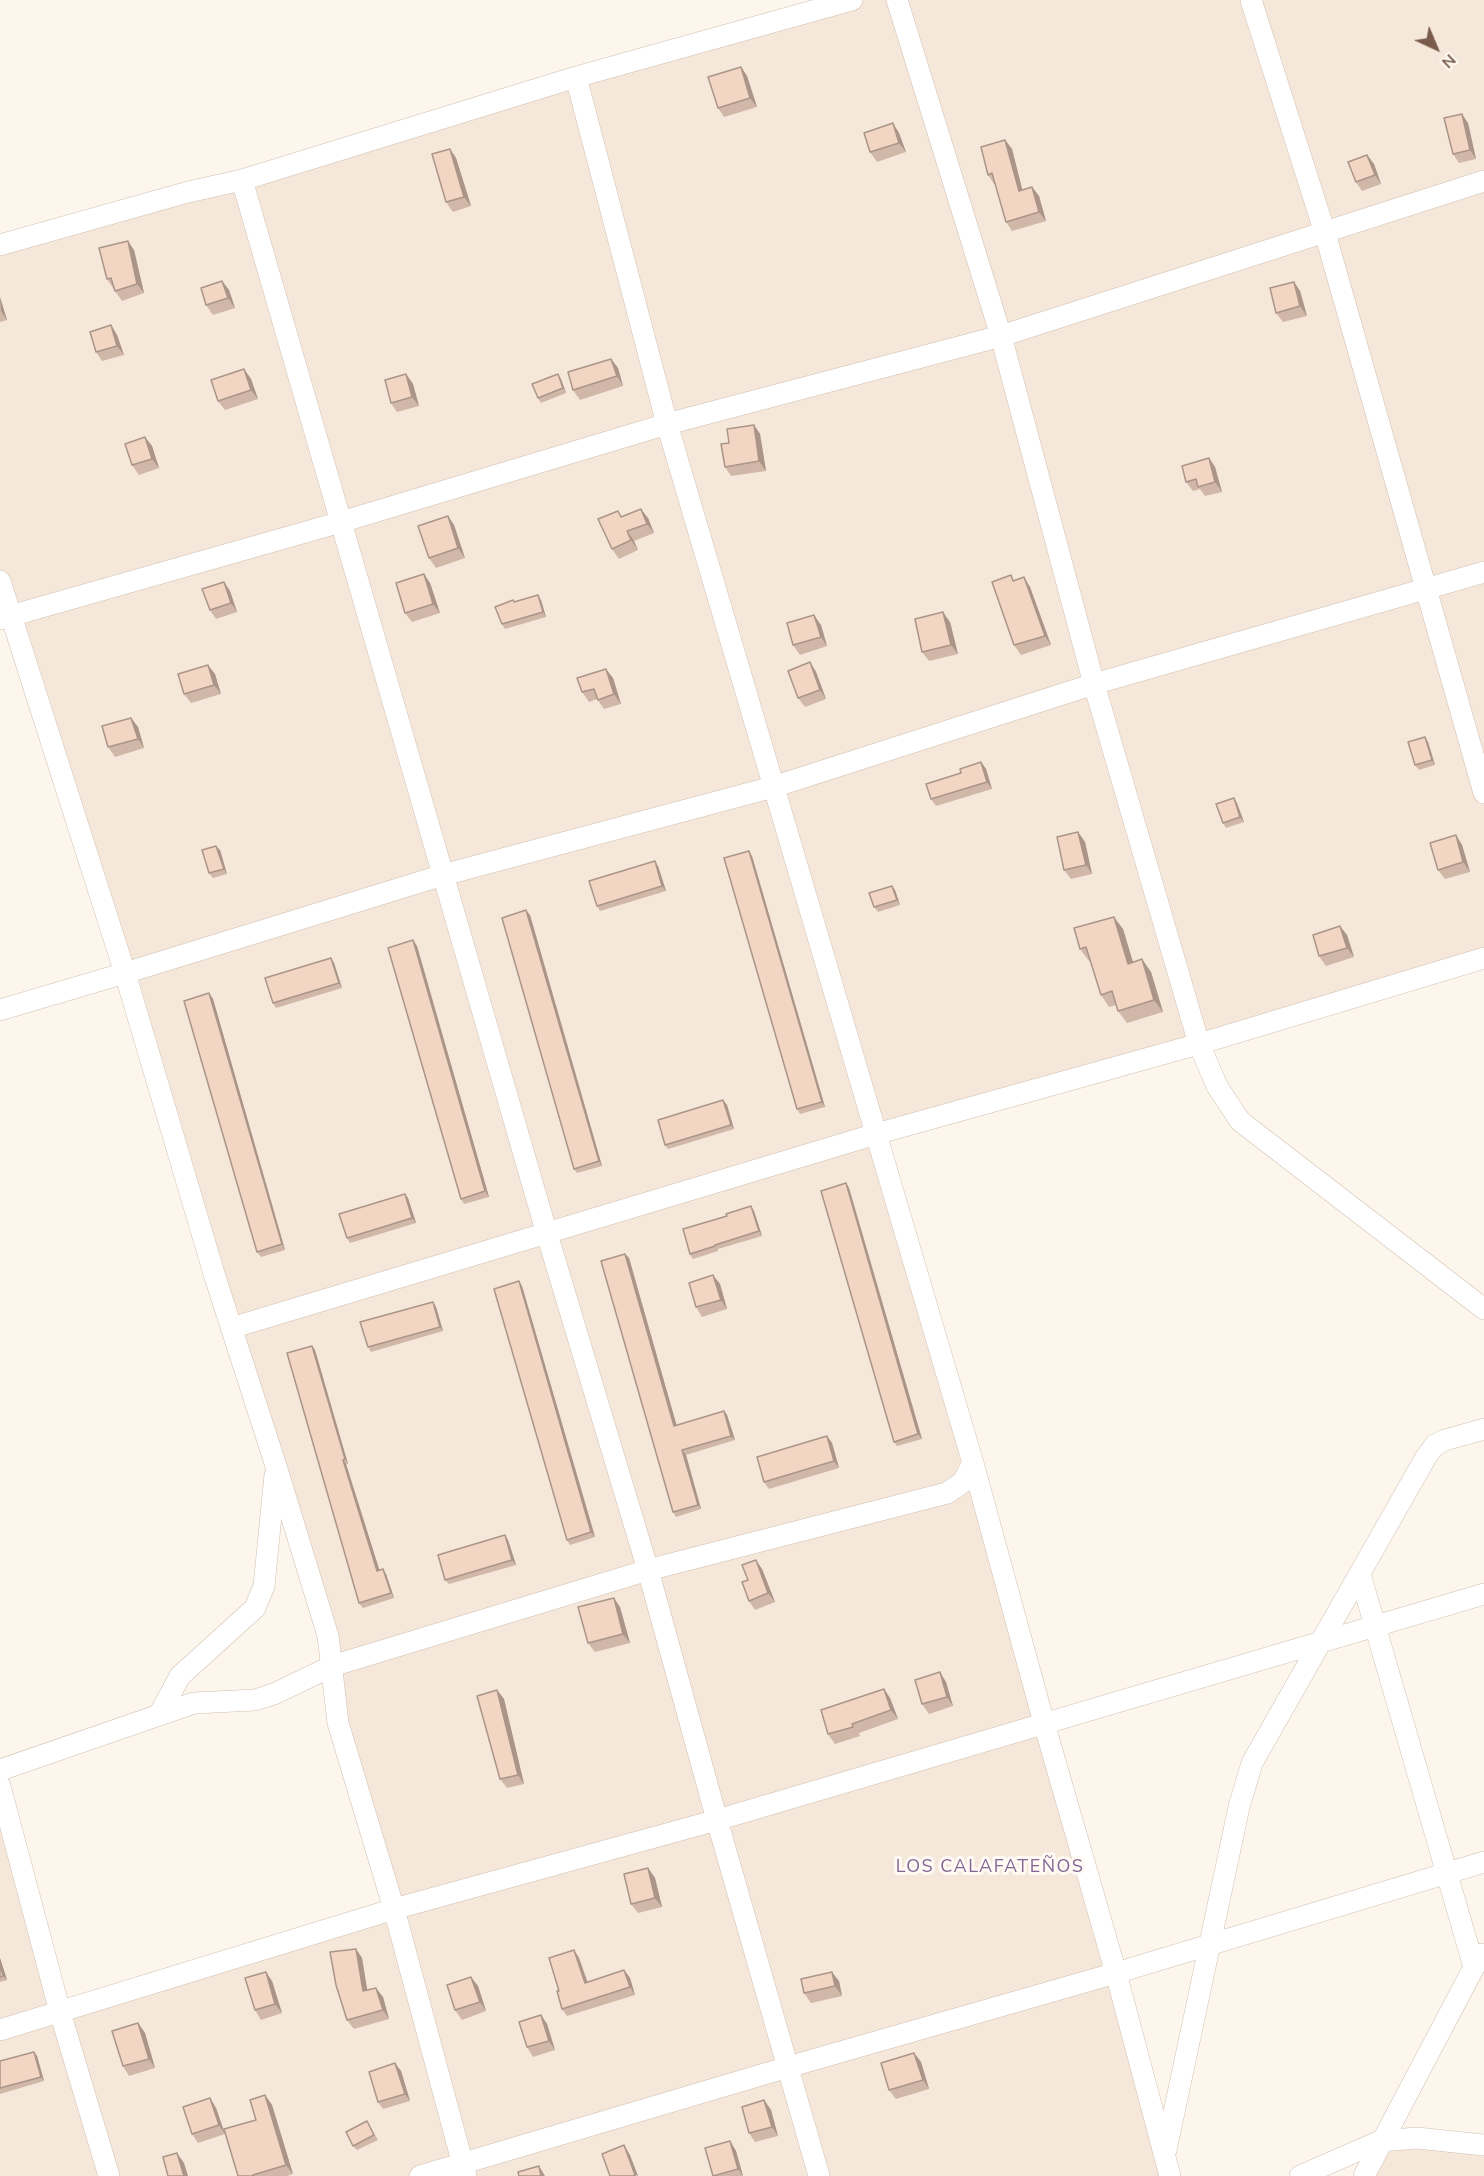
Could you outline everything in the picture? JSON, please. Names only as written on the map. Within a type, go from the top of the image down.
[{"type":"street","points":[[0,245],[188,192],[242,180],[576,77],[852,0]]},
{"type":"street","points":[[897,0],[1001,336],[1094,684],[1199,1044],[1216,1086],[1240,1121],[1484,1309]]},
{"type":"street","points":[[1251,0],[1325,233],[1484,793]]},
{"type":"street","points":[[576,77],[667,424],[772,787],[973,1463],[1044,1723],[1116,1973],[1167,2166]]},
{"type":"street","points":[[242,180],[442,875],[648,1570],[819,2176]]},
{"type":"street","points":[[5,617],[341,522],[667,424],[1001,336],[1484,181]]},
{"type":"street","points":[[0,1010],[442,875],[772,787],[1094,684],[1484,573]]},
{"type":"street","points":[[0,581],[5,617],[125,973],[231,1328],[328,1636],[338,1723],[394,1909],[464,2170]]},
{"type":"street","points":[[231,1328],[876,1134],[1199,1044],[1484,958]]},
{"type":"street","points":[[1167,2166],[1239,1807],[1252,1763],[1435,1445],[1484,1429]]},
{"type":"street","points":[[0,1770],[194,1703],[255,1700],[265,1697],[332,1666],[648,1570],[947,1493],[963,1482],[973,1463]]},
{"type":"street","points":[[159,1715],[180,1676],[255,1608],[264,1586],[276,1466]]},
{"type":"street","points":[[1360,1574],[1447,1873],[1479,1958],[1380,2141],[1364,2176]]},
{"type":"street","points":[[0,2030],[394,1909],[717,1820],[1484,1594]]},
{"type":"street","points":[[0,1786],[60,2012],[109,2176]]},
{"type":"street","points":[[420,2176],[464,2170],[788,2067],[1116,1973],[1484,1862]]},
{"type":"street","points":[[1300,2176],[1380,2141],[1417,2138],[1484,2145]]},
{"type":"shaded area","points":[[852,0],[1484,0],[1484,958],[876,1135],[1175,2176],[0,2176],[0,1786],[60,2012],[394,1909],[332,1666],[0,581],[0,245]]},
{"type":"shaded area","points":[[1380,2141],[1484,2145],[1484,2176],[1364,2176]]},
{"type":"building","points":[[741,67],[750,98],[718,108],[708,77]]},
{"type":"building","points":[[1462,114],[1470,150],[1453,154],[1444,118]]},
{"type":"building","points":[[893,123],[899,143],[870,152],[864,133]]},
{"type":"building","points":[[1005,140],[1019,191],[1032,187],[1039,212],[1006,222],[992,173],[988,175],[981,147]]},
{"type":"building","points":[[450,149],[464,197],[446,202],[432,154]]},
{"type":"building","points":[[1367,155],[1375,175],[1356,182],[1348,162]]},
{"type":"building","points":[[128,241],[137,284],[115,291],[111,278],[107,279],[99,248]]},
{"type":"building","points":[[222,281],[228,298],[206,305],[201,288]]},
{"type":"building","points":[[1294,282],[1300,306],[1276,313],[1270,288]]},
{"type":"building","points":[[111,325],[117,346],[96,352],[90,332]]},
{"type":"building","points":[[611,359],[617,376],[573,390],[568,372]]},
{"type":"building","points":[[244,369],[251,390],[218,401],[211,380]]},
{"type":"building","points":[[406,374],[412,397],[391,403],[385,380]]},
{"type":"building","points":[[558,374],[563,388],[538,398],[532,384]]},
{"type":"building","points":[[754,425],[759,461],[725,467],[721,444],[729,443],[727,429]]},
{"type":"building","points":[[145,437],[152,459],[132,465],[125,444]]},
{"type":"building","points":[[1209,458],[1215,482],[1198,487],[1196,479],[1186,482],[1182,466]]},
{"type":"building","points":[[641,509],[647,524],[627,531],[631,540],[612,549],[598,519],[618,511],[621,517]]},
{"type":"building","points":[[448,516],[458,548],[429,558],[418,526]]},
{"type":"building","points":[[424,574],[433,604],[405,613],[396,583]]},
{"type":"building","points":[[1011,575],[1013,581],[1024,577],[1045,636],[1014,645],[992,582]]},
{"type":"building","points":[[224,582],[231,603],[210,610],[202,589]]},
{"type":"building","points":[[538,595],[543,612],[502,624],[495,607],[513,600],[514,602]]},
{"type":"building","points":[[943,612],[951,645],[922,652],[915,619]]},
{"type":"building","points":[[814,615],[821,637],[793,645],[787,623]]},
{"type":"building","points":[[810,662],[820,690],[798,698],[788,671]]},
{"type":"building","points":[[208,665],[214,685],[184,694],[178,674]]},
{"type":"building","points":[[606,669],[614,694],[598,700],[594,689],[582,692],[577,678]]},
{"type":"building","points":[[131,718],[138,739],[108,747],[102,726]]},
{"type":"building","points":[[1425,737],[1432,760],[1415,765],[1408,742]]},
{"type":"building","points":[[981,762],[987,782],[931,799],[926,784],[961,773],[960,769]]},
{"type":"building","points":[[1234,798],[1240,817],[1223,823],[1216,804]]},
{"type":"building","points":[[1078,832],[1086,865],[1064,870],[1057,837]]},
{"type":"building","points":[[1456,835],[1463,862],[1438,870],[1430,843]]},
{"type":"building","points":[[216,846],[224,869],[209,873],[202,850]]},
{"type":"building","points":[[749,851],[822,1102],[797,1109],[724,858]]},
{"type":"building","points":[[655,861],[662,886],[597,906],[589,881]]},
{"type":"building","points":[[892,886],[897,900],[874,907],[869,893]]},
{"type":"building","points":[[526,910],[599,1161],[574,1169],[502,918]]},
{"type":"building","points":[[1114,917],[1128,964],[1142,959],[1154,1000],[1118,1011],[1112,991],[1101,995],[1086,947],[1080,949],[1074,928]]},
{"type":"building","points":[[1340,926],[1347,948],[1319,956],[1313,935]]},
{"type":"building","points":[[413,940],[485,1191],[461,1199],[388,948]]},
{"type":"building","points":[[331,958],[339,983],[273,1003],[265,978]]},
{"type":"building","points":[[209,993],[282,1244],[257,1252],[184,1001]]},
{"type":"building","points":[[723,1100],[731,1125],[665,1145],[658,1120]]},
{"type":"building","points":[[846,1183],[918,1434],[894,1442],[821,1191]]},
{"type":"building","points":[[405,1194],[412,1218],[347,1238],[339,1214]]},
{"type":"building","points":[[751,1206],[759,1231],[690,1254],[683,1229]]},
{"type":"building","points":[[625,1254],[674,1426],[724,1411],[731,1436],[682,1450],[698,1505],[673,1512],[601,1261]]},
{"type":"building","points":[[713,1275],[721,1300],[696,1307],[689,1283]]},
{"type":"building","points":[[519,1281],[591,1532],[567,1540],[494,1289]]},
{"type":"building","points":[[433,1302],[440,1327],[368,1347],[360,1322]]},
{"type":"building","points":[[312,1346],[345,1459],[343,1460],[377,1571],[383,1569],[391,1593],[359,1603],[287,1353]]},
{"type":"building","points":[[827,1436],[834,1461],[764,1482],[757,1457]]},
{"type":"building","points":[[505,1535],[512,1560],[445,1580],[438,1555]]},
{"type":"building","points":[[756,1560],[768,1593],[749,1601],[742,1582],[748,1580],[742,1565]]},
{"type":"building","points":[[614,1598],[623,1634],[588,1643],[578,1607]]},
{"type":"building","points":[[940,1672],[947,1697],[922,1704],[915,1680]]},
{"type":"building","points":[[884,1689],[891,1710],[852,1724],[853,1727],[828,1734],[821,1710]]},
{"type":"building","points":[[497,1690],[518,1775],[500,1779],[477,1696]]},
{"type":"building","points":[[648,1868],[655,1898],[631,1904],[624,1874]]},
{"type":"building","points":[[356,1949],[363,1991],[376,1988],[383,2010],[347,2020],[336,1985],[330,1952]]},
{"type":"building","points":[[574,1950],[585,1983],[624,1970],[630,1987],[562,2009],[549,1958]]},
{"type":"building","points":[[266,1972],[275,2004],[255,2010],[245,1978]]},
{"type":"building","points":[[832,1972],[835,1986],[804,1993],[801,1979]]},
{"type":"building","points":[[471,1977],[480,2002],[455,2010],[447,1985]]},
{"type":"building","points":[[541,2015],[549,2041],[527,2047],[519,2022]]},
{"type":"building","points":[[138,2023],[149,2059],[123,2066],[112,2031]]},
{"type":"building","points":[[34,2052],[41,2077],[0,2088],[0,2061]]},
{"type":"building","points":[[914,2053],[923,2080],[889,2090],[881,2063]]},
{"type":"building","points":[[395,2063],[405,2094],[378,2102],[369,2072]]},
{"type":"building","points":[[265,2095],[286,2165],[254,2176],[238,2176],[224,2129],[256,2120],[250,2100]]},
{"type":"building","points":[[210,2098],[219,2125],[192,2134],[183,2107]]},
{"type":"building","points":[[764,2100],[772,2127],[749,2133],[742,2107]]},
{"type":"building","points":[[367,2121],[374,2135],[353,2146],[346,2132]]},
{"type":"building","points":[[730,2141],[738,2169],[713,2176],[705,2148]]},
{"type":"building","points":[[624,2145],[635,2175],[610,2176],[602,2154]]},
{"type":"building","points":[[177,2153],[184,2176],[168,2176],[163,2157]]},
{"type":"building","points":[[539,2166],[541,2176],[519,2176],[518,2172]]},
{"type":"district","name":"LOS CALAFATEÑOS","points":[[990,1868]]}]
